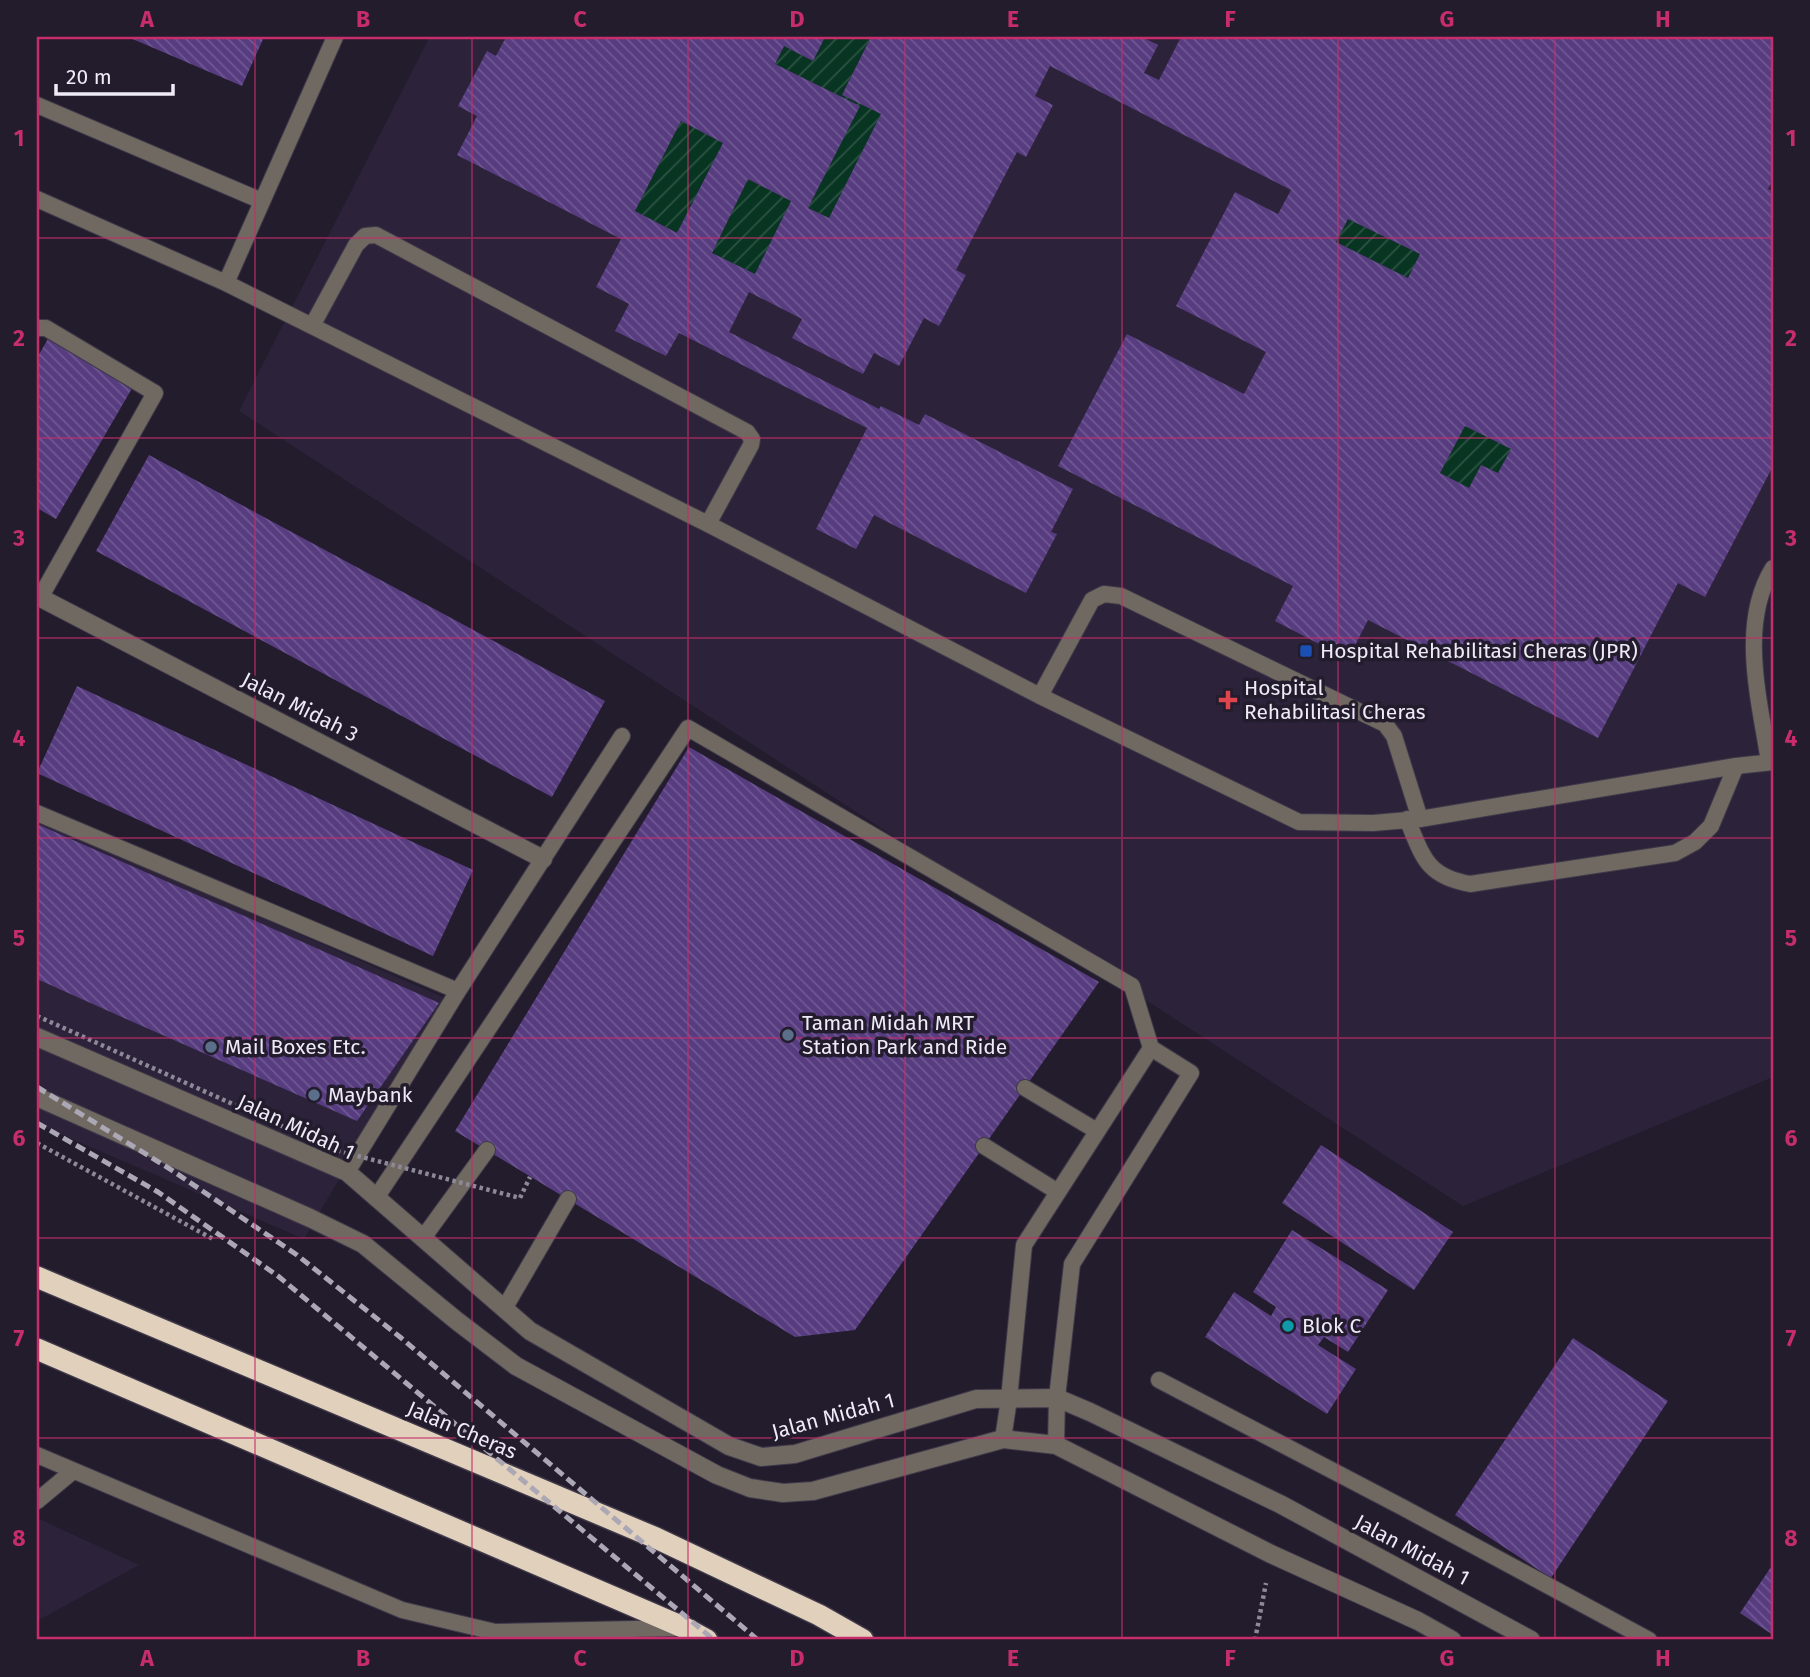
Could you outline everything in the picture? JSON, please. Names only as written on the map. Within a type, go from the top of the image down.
[{"type":"highway","name":"Jalan Cheras","points":[[37,1278],[656,1538],[819,1615],[863,1640]]},
{"type":"highway","points":[[37,1349],[685,1628],[707,1640]]},
{"type":"street","name":"Jalan Midah 3","points":[[38,600],[543,859]]},
{"type":"street","name":"Jalan Midah 1","points":[[37,1037],[347,1172],[530,1331],[729,1446],[761,1457],[795,1454],[976,1399],[1057,1398],[1280,1504],[1531,1640]]},
{"type":"street","points":[[37,1097],[363,1244],[516,1366],[717,1475],[750,1488],[783,1493],[813,1491],[1003,1439],[1056,1445],[1271,1554],[1418,1621],[1452,1640]]},
{"type":"lane","points":[[226,283],[335,37]]},
{"type":"lane","points":[[37,105],[262,201]]},
{"type":"lane","points":[[37,198],[226,283],[708,524],[1040,696],[1298,822],[1373,823],[1413,819],[1771,762],[1766,696],[1754,655],[1754,626],[1765,581],[1773,568]]},
{"type":"lane","points":[[312,326],[356,245],[365,236],[376,235],[747,432],[752,439],[751,445],[708,524]]},
{"type":"lane","points":[[37,328],[46,328],[155,393],[38,600]]},
{"type":"lane","points":[[1040,696],[1092,600],[1104,594],[1121,596],[1385,723],[1394,736],[1423,858],[1434,871],[1454,881],[1470,884],[1675,853],[1695,842],[1711,826],[1736,766]]},
{"type":"lane","points":[[376,1198],[688,728],[1132,986],[1151,1048],[1191,1073],[1072,1264],[1057,1398],[1056,1445]]},
{"type":"lane","points":[[347,1172],[458,991],[622,736]]},
{"type":"lane","points":[[37,813],[458,991]]},
{"type":"lane","points":[[1003,1439],[1024,1245],[1151,1048]]},
{"type":"lane","points":[[1025,1088],[1097,1131]]},
{"type":"lane","points":[[984,1146],[1058,1192]]},
{"type":"lane","points":[[423,1238],[487,1150]]},
{"type":"lane","points":[[504,1309],[568,1199]]},
{"type":"lane","points":[[1160,1380],[1649,1640]]},
{"type":"lane","points":[[37,1455],[402,1610],[495,1632],[685,1628]]},
{"type":"lane","points":[[37,1501],[73,1471]]},
{"type":"path","points":[[37,1016],[335,1150],[520,1198],[530,1177]]},
{"type":"path","points":[[37,1143],[214,1239]]},
{"type":"path","points":[[1255,1640],[1271,1554]]},
{"type":"shaded area","name":"Hospital Rehabilitasi Cheras","points":[[429,37],[1773,37],[1773,1077],[1463,1206],[239,411]]},
{"type":"shaded area","points":[[37,819],[445,998],[304,1239],[37,1124]]},
{"type":"shaded area","points":[[37,1518],[139,1565],[37,1621]]},
{"type":"green space","points":[[825,37],[871,37],[842,94],[881,114],[829,218],[808,208],[859,106],[775,64],[784,46],[813,61]]},
{"type":"green space","points":[[681,121],[723,143],[677,233],[635,211]]},
{"type":"green space","points":[[748,179],[791,201],[755,274],[712,253]]},
{"type":"green space","points":[[1348,219],[1420,254],[1408,278],[1336,242]]},
{"type":"green space","points":[[1465,426],[1511,449],[1498,473],[1481,465],[1469,488],[1440,473]]},
{"type":"building","points":[[128,37],[264,37],[242,86]]},
{"type":"building","points":[[506,37],[825,37],[813,61],[784,46],[775,64],[860,106],[808,208],[829,218],[881,114],[842,95],[871,37],[1142,37],[1158,45],[1144,73],[1159,80],[1181,37],[1773,37],[1773,180],[1768,189],[1773,192],[1773,466],[1705,597],[1678,583],[1598,738],[1368,620],[1348,659],[1275,621],[1293,586],[1058,466],[1127,334],[1244,394],[1266,352],[1176,306],[1235,192],[1278,214],[1291,190],[1050,66],[1035,96],[1053,105],[1026,157],[1017,152],[956,270],[966,275],[939,326],[924,318],[899,366],[874,353],[863,374],[792,338],[802,319],[749,292],[729,332],[879,409],[881,406],[919,425],[925,414],[1073,489],[1051,532],[1057,534],[1026,593],[874,515],[856,549],[816,529],[867,428],[679,333],[666,356],[615,331],[629,304],[596,287],[621,239],[457,155],[477,116],[458,106],[487,51],[496,56]],"holes":[[[681,121],[723,143],[677,233],[635,211]],[[748,179],[791,201],[755,274],[712,253]],[[1348,219],[1420,254],[1408,278],[1336,242]],[[1465,426],[1511,449],[1498,473],[1481,465],[1469,488],[1440,473]]]},
{"type":"building","points":[[49,337],[134,385],[56,519],[37,508],[37,358]]},
{"type":"building","points":[[149,455],[605,701],[552,797],[96,551]]},
{"type":"building","points":[[77,686],[473,870],[433,956],[37,773]]},
{"type":"building","name":"Taman Midah MRT Station Park and Ride","points":[[689,747],[1099,982],[855,1330],[795,1337],[455,1131]]},
{"type":"building","points":[[37,824],[439,1003],[357,1121],[124,1018],[37,979]]},
{"type":"building","points":[[1321,1145],[1453,1232],[1414,1290],[1282,1203]]},
{"type":"building","name":"Blok C","points":[[1292,1230],[1388,1290],[1348,1352],[1324,1337],[1318,1345],[1356,1369],[1327,1414],[1205,1337],[1234,1292],[1271,1316],[1276,1307],[1253,1292]]},
{"type":"building","points":[[1573,1338],[1668,1401],[1551,1578],[1455,1515]]},
{"type":"building","points":[[1773,1564],[1773,1635],[1740,1613]]},
{"type":"railway","points":[[37,1087],[170,1169],[297,1255],[400,1337],[758,1640]]},
{"type":"railway","points":[[37,1123],[158,1192],[278,1276],[714,1640]]},
{"type":"place","name":"Hospital Rehabilitasi Cheras (JPR)","points":[[1306,651]]},
{"type":"place","name":"Hospital Rehabilitasi Cheras","points":[[1228,700]]},
{"type":"place","name":"Taman Midah MRT Station Park and Ride","points":[[788,1035]]},
{"type":"place","name":"Mail Boxes Etc.","points":[[211,1047]]},
{"type":"place","name":"Maybank","points":[[314,1095]]},
{"type":"place","name":"Blok C","points":[[1288,1326]]}]
